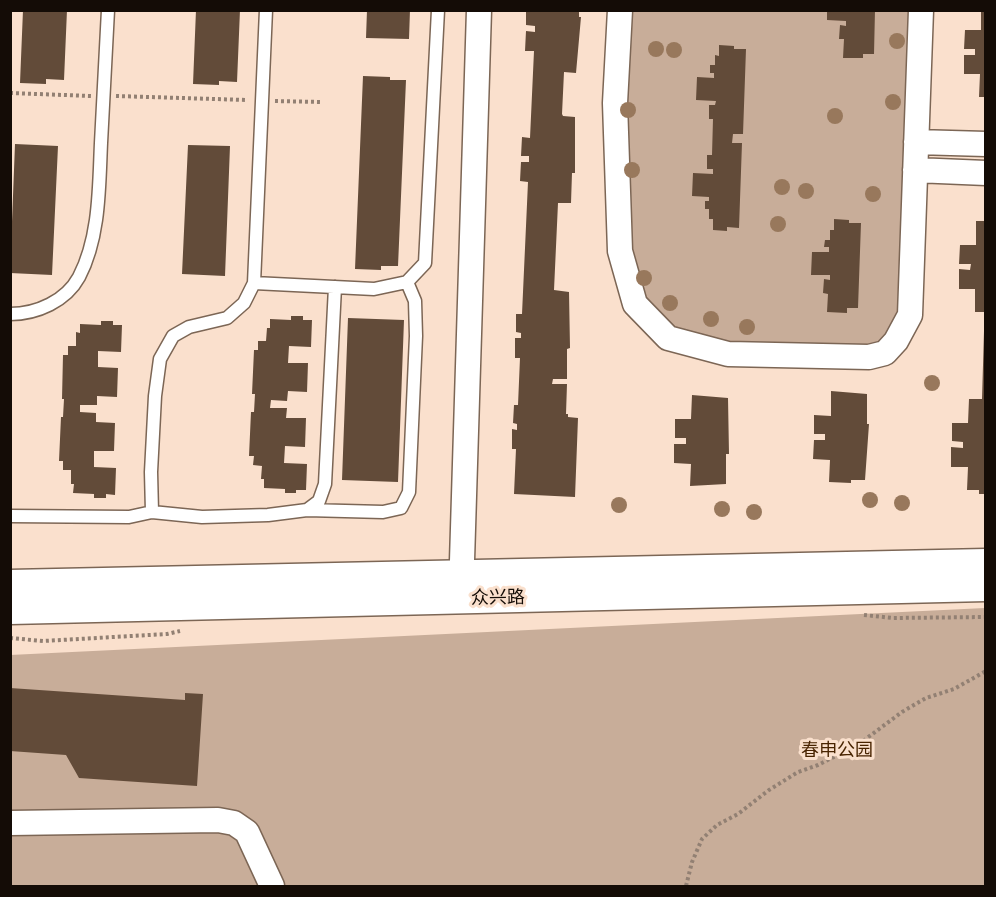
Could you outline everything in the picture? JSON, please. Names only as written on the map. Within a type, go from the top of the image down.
[{"type":"street","points":[[461,587],[479,10]]},
{"type":"street","points":[[620,10],[615,103],[620,250],[635,304],[668,338],[728,354],[869,357],[885,353],[896,341],[910,315],[921,10]]},
{"type":"street","points":[[916,142],[986,144]]},
{"type":"street","points":[[915,170],[986,173]]},
{"type":"street","name":"众兴路","points":[[10,609],[986,564]]},
{"type":"street","name":"众兴路","points":[[10,585],[986,586]]},
{"type":"street","points":[[10,823],[218,820],[234,823],[247,832],[272,886]]},
{"type":"lane","points":[[10,314],[27,314],[60,299],[79,278],[91,244],[98,204],[108,10]]},
{"type":"lane","points":[[152,512],[151,472],[160,359],[173,336],[189,327],[227,318],[244,303],[254,283],[266,10]]},
{"type":"lane","points":[[254,283],[374,289],[407,282],[425,263],[438,10]]},
{"type":"lane","points":[[10,516],[129,517],[152,512],[202,518],[268,516],[307,510],[383,512],[401,508],[409,492],[416,336],[415,301],[407,282]]},
{"type":"lane","points":[[307,510],[319,501],[325,484],[335,287]]},
{"type":"path","points":[[10,93],[94,96]]},
{"type":"path","points":[[106,96],[250,100]]},
{"type":"path","points":[[274,101],[322,102]]},
{"type":"path","points":[[686,886],[692,862],[702,839],[717,825],[798,772],[818,765],[859,744],[902,712],[926,698],[954,689],[986,670]]},
{"type":"green space","points":[[625,11],[916,11],[904,311],[884,346],[729,347],[671,333],[639,297],[625,246]]},
{"type":"green space","name":"春申公园","points":[[985,608],[985,886],[11,886],[10,655]]},
{"type":"building","points":[[23,10],[67,10],[64,80],[46,79],[46,84],[20,83]]},
{"type":"building","points":[[196,10],[240,10],[237,82],[219,81],[219,85],[193,84]]},
{"type":"building","points":[[367,10],[410,10],[409,39],[366,38]]},
{"type":"building","points":[[526,10],[579,10],[579,17],[581,17],[576,73],[564,72],[562,114],[575,117],[575,173],[572,173],[571,203],[558,203],[554,290],[569,292],[570,348],[567,349],[567,379],[553,379],[552,384],[567,384],[566,414],[568,417],[578,418],[575,497],[514,494],[516,449],[512,449],[512,429],[517,430],[517,424],[513,423],[514,405],[518,405],[520,358],[515,358],[515,338],[521,338],[521,333],[516,332],[516,314],[522,314],[528,182],[520,181],[521,162],[529,162],[529,156],[521,156],[522,137],[530,138],[534,51],[525,51],[526,31],[535,32],[535,26],[526,25]]},
{"type":"building","points":[[827,10],[875,10],[874,54],[863,54],[863,58],[843,58],[844,39],[839,39],[840,25],[846,26],[846,21],[827,20]]},
{"type":"building","points":[[981,10],[986,10],[986,97],[979,97],[980,74],[964,74],[964,55],[975,55],[975,49],[964,49],[965,30],[981,30]]},
{"type":"building","points":[[719,45],[746,49],[743,134],[733,134],[732,143],[742,143],[739,228],[727,227],[727,231],[713,230],[713,219],[709,219],[709,209],[705,209],[705,201],[709,201],[709,197],[692,196],[693,173],[713,174],[713,169],[707,169],[707,155],[712,155],[713,119],[709,119],[709,105],[715,105],[716,101],[696,100],[697,77],[714,78],[714,73],[710,73],[710,65],[715,65],[715,55],[719,56]]},
{"type":"building","points":[[363,76],[406,80],[398,266],[381,266],[381,270],[355,269]]},
{"type":"building","points":[[15,144],[58,146],[52,275],[10,273]]},
{"type":"building","points":[[188,145],[230,146],[225,276],[182,274]]},
{"type":"building","points":[[834,219],[861,223],[858,308],[847,308],[847,313],[827,312],[828,294],[823,293],[824,279],[830,280],[830,275],[811,275],[812,252],[829,252],[829,247],[824,247],[825,240],[830,240],[830,230],[834,230]]},
{"type":"building","points":[[976,221],[986,221],[986,312],[975,312],[975,289],[959,289],[959,269],[970,270],[971,264],[959,264],[960,245],[976,245]]},
{"type":"building","points":[[291,316],[303,316],[303,320],[312,320],[311,347],[289,346],[288,363],[308,363],[307,392],[288,391],[287,401],[271,400],[270,408],[287,408],[286,418],[306,418],[305,447],[285,446],[284,463],[307,464],[306,490],[285,493],[285,489],[264,488],[264,479],[261,479],[262,466],[253,465],[254,456],[249,456],[251,412],[254,412],[255,394],[252,394],[254,350],[258,350],[258,341],[266,341],[270,319],[291,320]]},
{"type":"building","points":[[348,318],[404,320],[398,482],[342,480]]},
{"type":"building","points":[[101,321],[113,321],[113,325],[122,325],[121,352],[98,351],[98,367],[118,368],[117,397],[97,396],[97,405],[80,405],[80,412],[96,413],[96,422],[115,423],[114,451],[94,451],[94,467],[116,468],[115,495],[106,494],[106,498],[94,498],[94,494],[73,493],[71,470],[63,470],[63,461],[59,461],[64,399],[62,399],[63,355],[68,355],[68,346],[76,346],[76,332],[80,333],[80,324],[101,325]]},
{"type":"building","points":[[984,331],[986,331],[986,494],[979,494],[979,490],[967,490],[968,467],[951,467],[951,447],[963,448],[963,442],[952,441],[952,423],[968,423],[969,399],[982,399]]},
{"type":"building","points":[[831,391],[867,394],[867,424],[869,424],[865,480],[851,480],[851,483],[829,482],[830,460],[813,459],[814,440],[825,440],[825,434],[814,434],[814,415],[831,416]]},
{"type":"building","points":[[692,395],[728,398],[729,454],[726,454],[726,484],[690,486],[691,464],[674,463],[674,444],[686,444],[686,438],[675,438],[675,419],[691,419]]},
{"type":"building","points":[[10,688],[185,700],[185,693],[203,694],[197,786],[79,778],[66,755],[10,751]]}]
